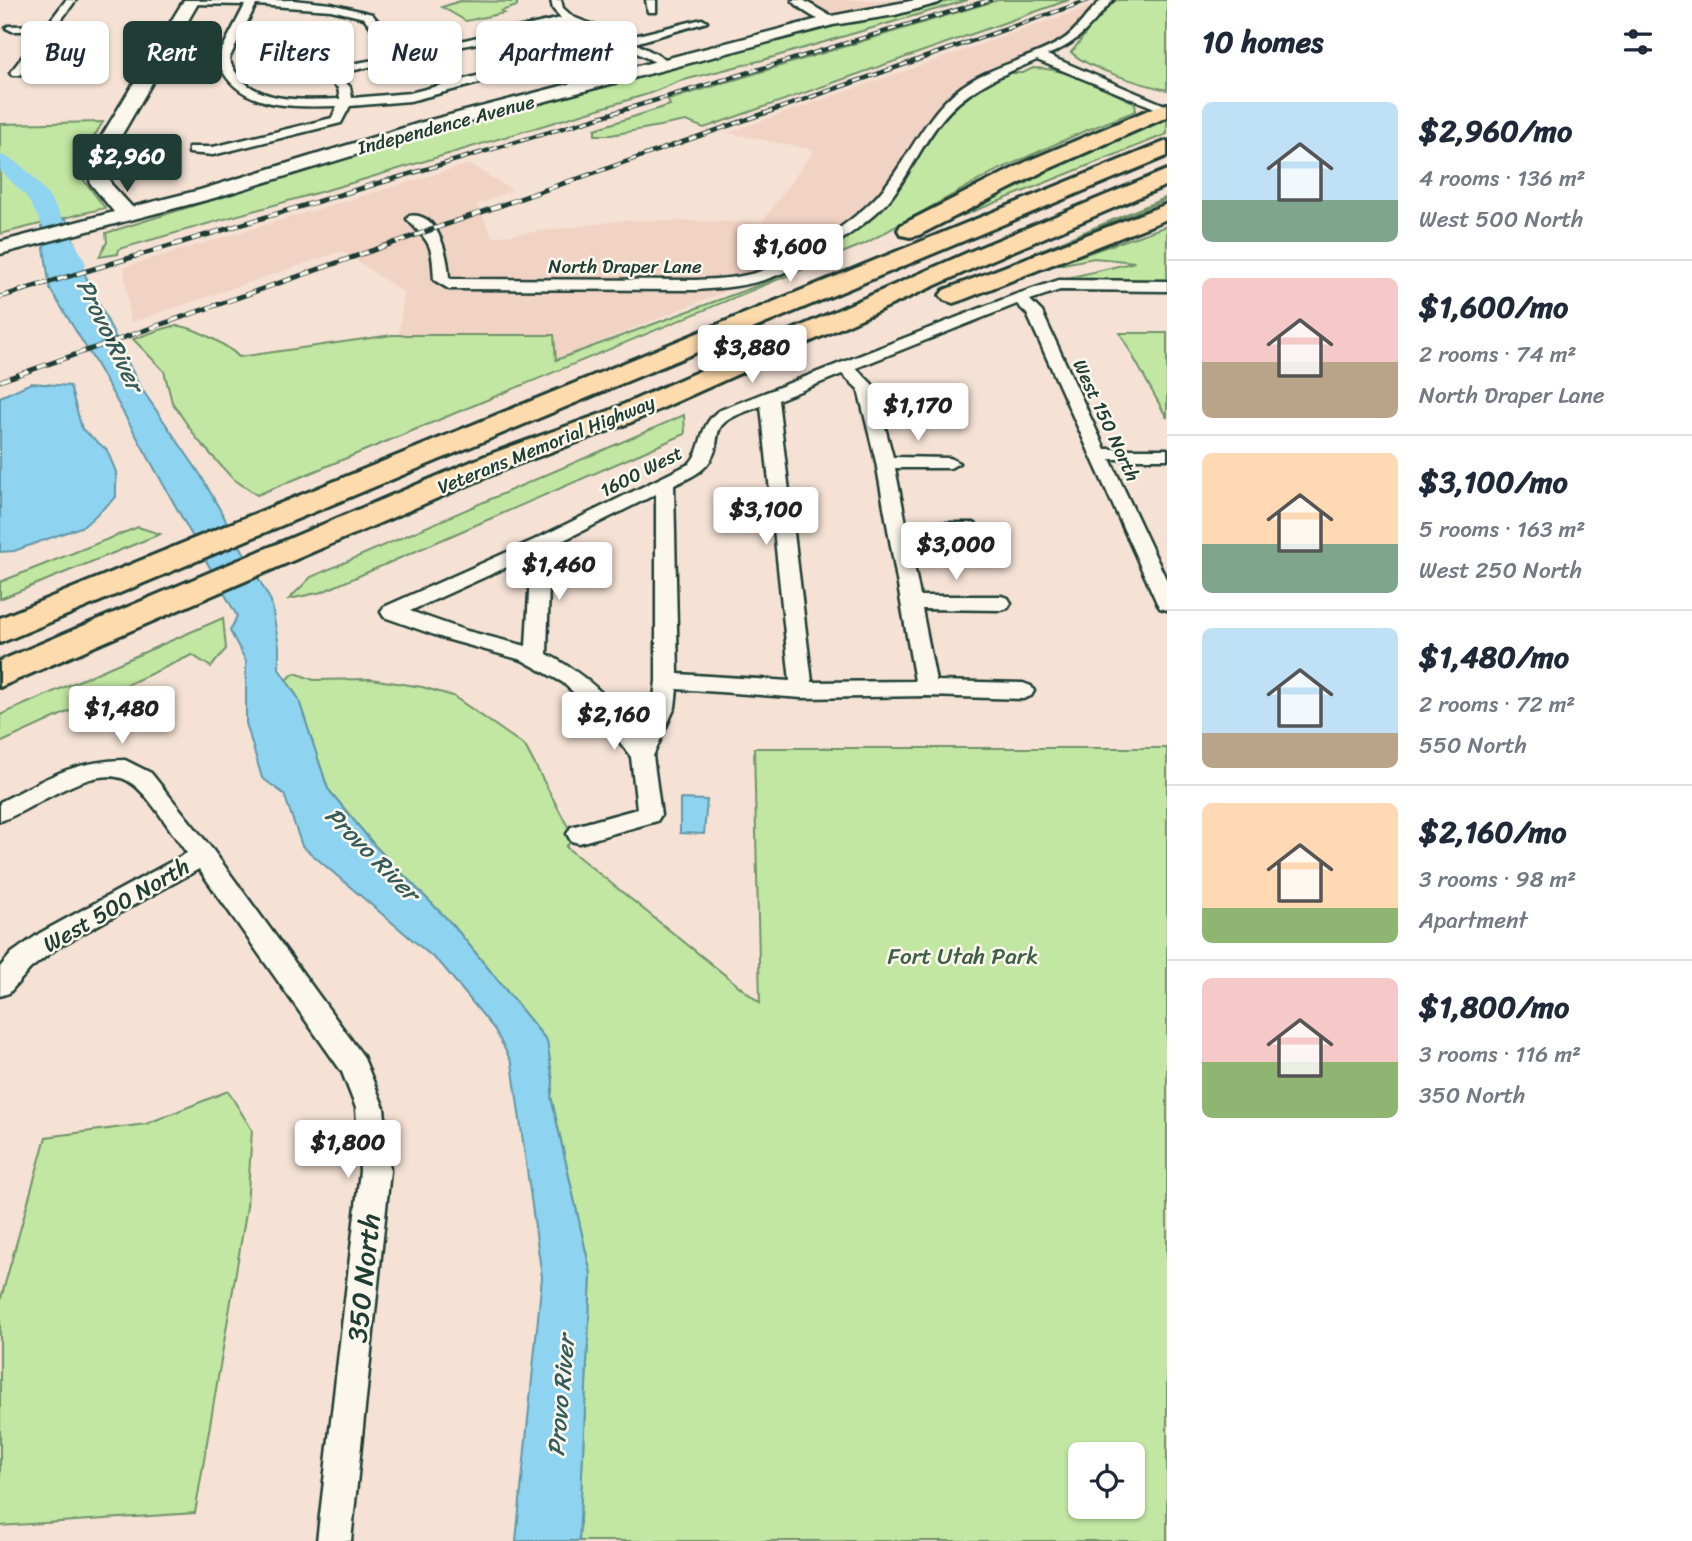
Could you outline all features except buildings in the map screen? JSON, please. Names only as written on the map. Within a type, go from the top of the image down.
[{"type":"highway","points":[[742,325],[770,296],[808,276],[916,228],[1038,165],[1166,107]]},
{"type":"highway","name":"Veterans Memorial Highway","points":[[0,631],[1167,148]]},
{"type":"highway","name":"Veterans Memorial Highway","points":[[0,675],[496,462],[619,417],[978,257],[1167,177]]},
{"type":"highway","points":[[803,336],[862,325],[930,303],[1167,211]]},
{"type":"street","points":[[55,21],[71,0]]},
{"type":"street","points":[[556,0],[558,9],[574,21]]},
{"type":"street","points":[[797,0],[805,7],[832,19]]},
{"type":"street","name":"Independence Avenue","points":[[5,247],[163,206],[430,126],[832,19],[895,10],[934,0]]},
{"type":"street","name":"North Draper Lane","points":[[414,219],[427,227],[436,240],[442,280],[449,284],[696,285],[750,280],[790,264],[839,236],[884,197],[949,103],[997,72],[1043,55],[1078,35],[1094,12],[1108,0]]},
{"type":"street","points":[[128,215],[99,183],[94,173],[96,162],[192,1],[345,3],[373,21]]},
{"type":"street","points":[[236,80],[225,67],[223,59],[252,1]]},
{"type":"street","points":[[462,44],[569,19]]},
{"type":"street","points":[[637,40],[702,22]]},
{"type":"street","points":[[12,28],[21,28]]},
{"type":"street","points":[[637,49],[667,64]]},
{"type":"street","points":[[1043,55],[1166,107]]},
{"type":"street","points":[[16,73],[21,66]]},
{"type":"street","points":[[222,82],[236,80]]},
{"type":"street","points":[[241,84],[255,96],[272,101],[346,101],[410,97],[476,80]]},
{"type":"street","points":[[194,150],[213,150],[337,120],[346,101],[341,84]]},
{"type":"street","name":"1600 West","points":[[536,658],[457,636],[391,612],[541,544],[701,464],[709,429],[714,421],[1019,298],[1059,285],[1167,286]]},
{"type":"street","name":"West 150 North","points":[[1019,298],[1034,312],[1167,603]]},
{"type":"street","points":[[846,368],[866,388],[885,462],[909,602],[928,688]]},
{"type":"street","points":[[769,399],[802,690]]},
{"type":"street","points":[[870,404],[930,404]]},
{"type":"street","points":[[1099,454],[1167,454]]},
{"type":"street","points":[[885,462],[950,463]]},
{"type":"street","points":[[642,756],[664,707],[667,681],[665,484]]},
{"type":"street","points":[[896,529],[975,529]]},
{"type":"street","points":[[541,544],[536,658],[590,692],[622,724],[642,756],[649,815],[579,834]]},
{"type":"street","points":[[909,602],[1001,603]]},
{"type":"street","points":[[667,681],[802,690],[928,688],[1023,691]]},
{"type":"street","name":"350 North","points":[[0,812],[75,774],[94,769],[125,768],[143,779],[203,856],[353,1065],[370,1108],[375,1171],[334,1541]]},
{"type":"street","name":"West 500 North","points":[[0,985],[21,961],[49,940],[203,856]]},
{"type":"shaded area","points":[[797,0],[934,0],[832,20]]},
{"type":"shaded area","points":[[1108,0],[1078,35],[961,93],[884,197],[839,236],[771,273],[555,360],[554,334],[399,334],[404,293],[342,251],[130,323],[124,267],[469,164],[513,190],[477,205],[493,237],[626,220],[762,222],[814,150],[727,133]]},
{"type":"green space","points":[[953,0],[968,0],[763,60],[680,81],[648,94],[119,249],[118,254],[99,257],[107,242],[106,233],[394,143],[614,84],[637,84],[637,78],[845,22],[901,14]]},
{"type":"green space","points":[[998,0],[1069,0],[704,128],[686,121],[611,135],[595,135],[595,129],[670,105],[668,100]]},
{"type":"green space","points":[[1117,0],[1167,0],[1167,90],[1102,70],[1071,52],[1103,10]]},
{"type":"green space","points":[[460,1],[517,2],[517,6],[501,11],[504,13],[466,21],[442,7]]},
{"type":"green space","points":[[1033,68],[1059,71],[1084,79],[1131,101],[1135,104],[1136,111],[994,172],[864,244],[257,495],[232,478],[197,439],[172,402],[164,371],[133,339],[165,328],[183,327],[209,337],[239,357],[392,335],[554,335],[556,360],[770,281],[833,250],[886,202],[944,119],[957,105],[995,78],[1006,73],[1023,73]]},
{"type":"green space","points":[[1161,119],[1167,119],[1167,134],[934,225],[1027,183],[1065,159]]},
{"type":"green space","points":[[103,122],[79,161],[83,179],[105,208],[0,234],[0,124]]},
{"type":"green space","points":[[1167,197],[1030,257],[1027,256]]},
{"type":"green space","points":[[1167,226],[1167,281],[1059,280],[1135,262],[1094,258],[1048,267]]},
{"type":"green space","points":[[769,237],[809,239],[814,245],[791,258],[777,261],[771,259],[761,243]]},
{"type":"green space","points":[[1120,333],[1167,333],[1167,418]]},
{"type":"green space","points":[[684,415],[685,434],[322,592],[289,599],[311,577]]},
{"type":"green space","points":[[138,527],[160,534],[0,599],[0,582]]},
{"type":"green space","points":[[223,618],[226,649],[211,667],[192,655],[0,743],[0,715]]},
{"type":"green space","name":"Fort Utah Park","points":[[295,673],[314,680],[371,679],[422,687],[453,696],[525,746],[574,838],[566,847],[760,1003],[754,748],[1167,748],[1167,1541],[579,1541],[591,1274],[551,1096],[553,1082],[547,1041],[453,925],[375,846],[328,789],[298,698],[286,680]]},
{"type":"green space","points":[[228,1091],[252,1130],[247,1207],[195,1513],[0,1526],[0,1302],[46,1137],[146,1124]]},
{"type":"water","points":[[66,219],[86,277],[139,385],[200,474],[271,601],[279,646],[279,669],[298,698],[328,789],[375,846],[453,925],[547,1041],[553,1082],[551,1097],[591,1274],[579,1541],[516,1541],[542,1277],[512,1063],[495,1030],[442,965],[302,846],[284,794],[262,778],[246,723],[246,661],[230,631],[237,616],[95,362],[50,289],[41,227]]},
{"type":"water","points":[[31,383],[70,386],[82,429],[107,450],[116,472],[116,497],[84,526],[14,551],[0,552],[0,397]]},
{"type":"water","points":[[680,799],[707,800],[704,834],[680,833]]},
{"type":"waterway","name":"Provo River","points":[[0,161],[23,179],[34,192],[75,264]]},
{"type":"railway","points":[[383,182],[990,0]]},
{"type":"railway","points":[[568,182],[1089,0]]},
{"type":"railway","points":[[0,297],[389,180]]},
{"type":"railway","points":[[0,381],[573,180]]}]
